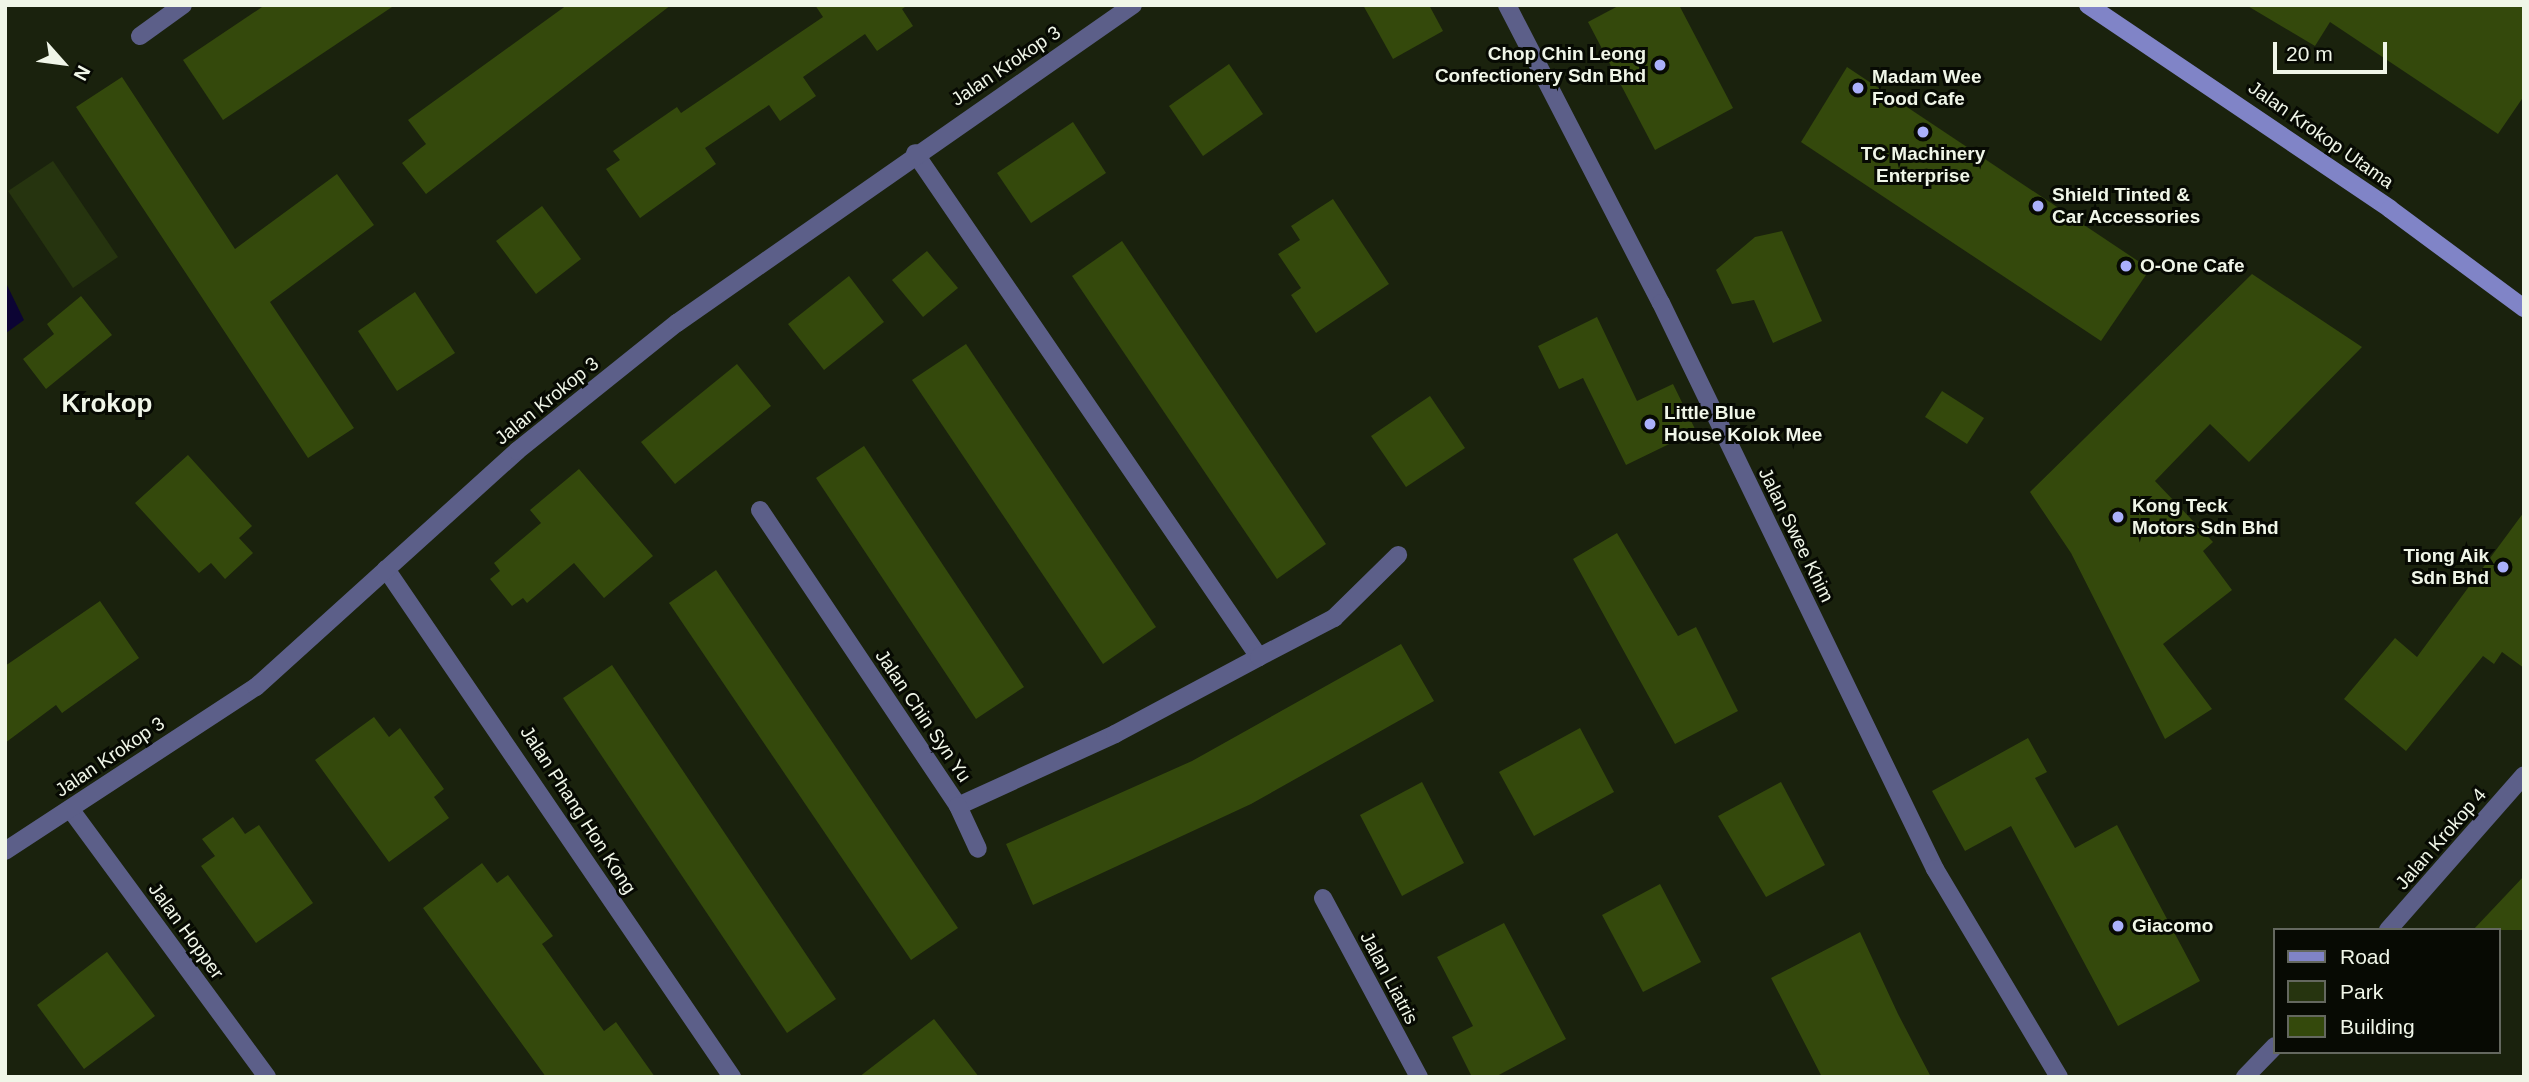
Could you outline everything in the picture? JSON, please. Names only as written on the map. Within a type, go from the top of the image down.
[{"type":"street","points":[[140,36],[183,5]]},
{"type":"street","name":"Jalan Krokop 3","points":[[5,851],[256,687],[517,451],[677,323],[915,153],[1133,5]]},
{"type":"street","name":"Jalan Swee Khim","points":[[1507,5],[1661,303],[1935,869],[2059,1077]]},
{"type":"street","name":"Jalan Krokop Utama","points":[[2088,5],[2390,209],[2524,309]]},
{"type":"street","points":[[915,153],[1259,657]]},
{"type":"street","name":"Jalan Chin Syn Yu","points":[[760,510],[958,806],[1115,734],[1334,618],[1398,555]]},
{"type":"street","name":"Jalan Phang Hon Kong","points":[[386,569],[732,1077]]},
{"type":"street","name":"Jalan Krokop 4","points":[[2390,928],[2524,775]]},
{"type":"street","points":[[958,806],[978,849]]},
{"type":"street","name":"Jalan Hopper","points":[[71,810],[267,1077]]},
{"type":"street","name":"Jalan Liatris","points":[[1323,898],[1419,1077]]},
{"type":"street","points":[[2245,1077],[2274,1047]]},
{"type":"green space","points":[[53,161],[118,257],[73,288],[8,191]]},
{"type":"shaded area","points":[[5,281],[24,320],[6,333],[5,333]]},
{"type":"building","points":[[265,5],[395,5],[223,120],[183,60]]},
{"type":"building","points":[[567,5],[671,5],[426,194],[402,163],[426,144],[408,120]]},
{"type":"building","points":[[815,5],[908,5],[902,9],[913,26],[877,51],[865,34],[803,77],[816,96],[780,121],[769,105],[705,148],[716,164],[640,218],[606,169],[620,160],[613,151],[677,107],[681,113],[823,17]]},
{"type":"building","points":[[1363,5],[1429,5],[1443,31],[1393,59]]},
{"type":"building","name":"Chop Chin Leong Confectionery Sdn Bhd","points":[[1620,5],[1679,5],[1733,108],[1655,150],[1588,22]]},
{"type":"building","points":[[2246,5],[2524,5],[2524,96],[2498,134],[2330,22],[2315,46]]},
{"type":"building","points":[[1229,64],[1263,114],[1203,156],[1169,106]]},
{"type":"building","points":[[1847,67],[2150,269],[2101,341],[1801,142]]},
{"type":"building","points":[[122,77],[235,249],[337,174],[374,225],[270,302],[354,428],[308,458],[76,107]]},
{"type":"building","points":[[1073,122],[1106,173],[1031,223],[997,173]]},
{"type":"building","points":[[1333,199],[1389,284],[1316,333],[1291,295],[1301,288],[1278,254],[1300,240],[1291,226]]},
{"type":"building","points":[[542,206],[581,259],[536,294],[496,241]]},
{"type":"building","points":[[1782,231],[1822,321],[1773,343],[1754,300],[1732,304],[1716,270],[1755,237]]},
{"type":"building","points":[[1122,241],[1326,544],[1277,579],[1072,276]]},
{"type":"building","points":[[927,251],[958,288],[923,317],[892,280]]},
{"type":"building","name":"Kong Teck Motors Sdn Bhd","points":[[2252,274],[2362,347],[2249,462],[2210,424],[2155,481],[2213,542],[2203,551],[2232,590],[2163,644],[2212,709],[2165,739],[2071,553],[2030,492]]},
{"type":"building","points":[[849,276],[884,322],[824,370],[788,324]]},
{"type":"building","points":[[415,292],[455,353],[397,391],[358,331]]},
{"type":"building","points":[[81,296],[112,335],[46,389],[23,359],[54,334],[47,324]]},
{"type":"building","points":[[1597,317],[1637,401],[1673,384],[1696,431],[1626,465],[1583,378],[1559,389],[1538,346]]},
{"type":"building","points":[[966,344],[1156,627],[1103,664],[912,380]]},
{"type":"building","points":[[737,364],[771,406],[675,484],[641,442]]},
{"type":"building","points":[[1942,391],[1984,418],[1967,444],[1925,417]]},
{"type":"building","points":[[1430,396],[1465,448],[1406,487],[1371,436]]},
{"type":"building","points":[[864,446],[1024,687],[976,719],[816,478]]},
{"type":"building","points":[[188,455],[252,526],[239,538],[253,553],[225,579],[211,563],[199,573],[135,503]]},
{"type":"building","points":[[579,469],[653,556],[604,598],[574,563],[527,603],[523,598],[512,606],[490,579],[500,571],[494,563],[541,523],[530,510]]},
{"type":"building","points":[[2524,512],[2524,668],[2502,652],[2494,664],[2483,656],[2406,751],[2344,699],[2395,638],[2417,657]]},
{"type":"building","points":[[1617,533],[1678,636],[1696,627],[1738,711],[1675,744],[1573,559]]},
{"type":"building","points":[[716,570],[958,928],[911,960],[669,603]]},
{"type":"building","points":[[100,601],[139,658],[62,713],[56,705],[5,743],[5,666]]},
{"type":"building","points":[[1401,644],[1434,701],[1251,804],[1033,905],[1006,844],[1192,761]]},
{"type":"building","points":[[612,665],[836,999],[787,1033],[563,698]]},
{"type":"building","points":[[374,717],[389,737],[400,728],[444,789],[434,797],[449,818],[389,862],[315,760]]},
{"type":"building","points":[[1580,728],[1614,792],[1534,836],[1499,772]]},
{"type":"building","name":"Giacomo","points":[[2028,738],[2047,772],[2035,778],[2075,848],[2117,825],[2200,981],[2118,1026],[2011,826],[1965,851],[1932,791]]},
{"type":"building","points":[[1422,782],[1464,863],[1402,896],[1360,815]]},
{"type":"building","points":[[1781,782],[1825,865],[1766,897],[1718,816]]},
{"type":"building","points":[[233,817],[245,834],[259,825],[313,903],[256,943],[201,866],[215,856],[202,839]]},
{"type":"building","points":[[482,863],[497,883],[508,875],[553,936],[542,944],[604,1031],[616,1022],[655,1077],[546,1077],[423,908]]},
{"type":"building","points":[[2524,876],[2524,930],[2475,928]]},
{"type":"building","points":[[1660,884],[1701,962],[1643,992],[1602,915]]},
{"type":"building","points":[[1504,923],[1566,1039],[1495,1077],[1472,1077],[1452,1037],[1473,1026],[1437,957]]},
{"type":"building","points":[[1860,932],[1931,1077],[1822,1077],[1771,978]]},
{"type":"building","points":[[107,952],[155,1016],[84,1069],[37,1005]]},
{"type":"building","points":[[934,1019],[979,1077],[859,1077]]},
{"type":"place","name":"Chop Chin Leong Confectionery Sdn Bhd","points":[[1660,65]]},
{"type":"place","name":"Madam Wee Food Cafe","points":[[1858,88]]},
{"type":"place","name":"TC Machinery Enterprise","points":[[1923,132]]},
{"type":"place","name":"Shield Tinted & Car Accessories","points":[[2038,206]]},
{"type":"place","name":"O-One Cafe","points":[[2126,266]]},
{"type":"place","name":"Little Blue House Kolok Mee","points":[[1650,424]]},
{"type":"place","name":"Kong Teck Motors Sdn Bhd","points":[[2118,517]]},
{"type":"place","name":"Tiong Aik Sdn Bhd","points":[[2503,567]]},
{"type":"place","name":"Giacomo","points":[[2118,926]]},
{"type":"district","name":"Krokop","points":[[107,404]]}]
